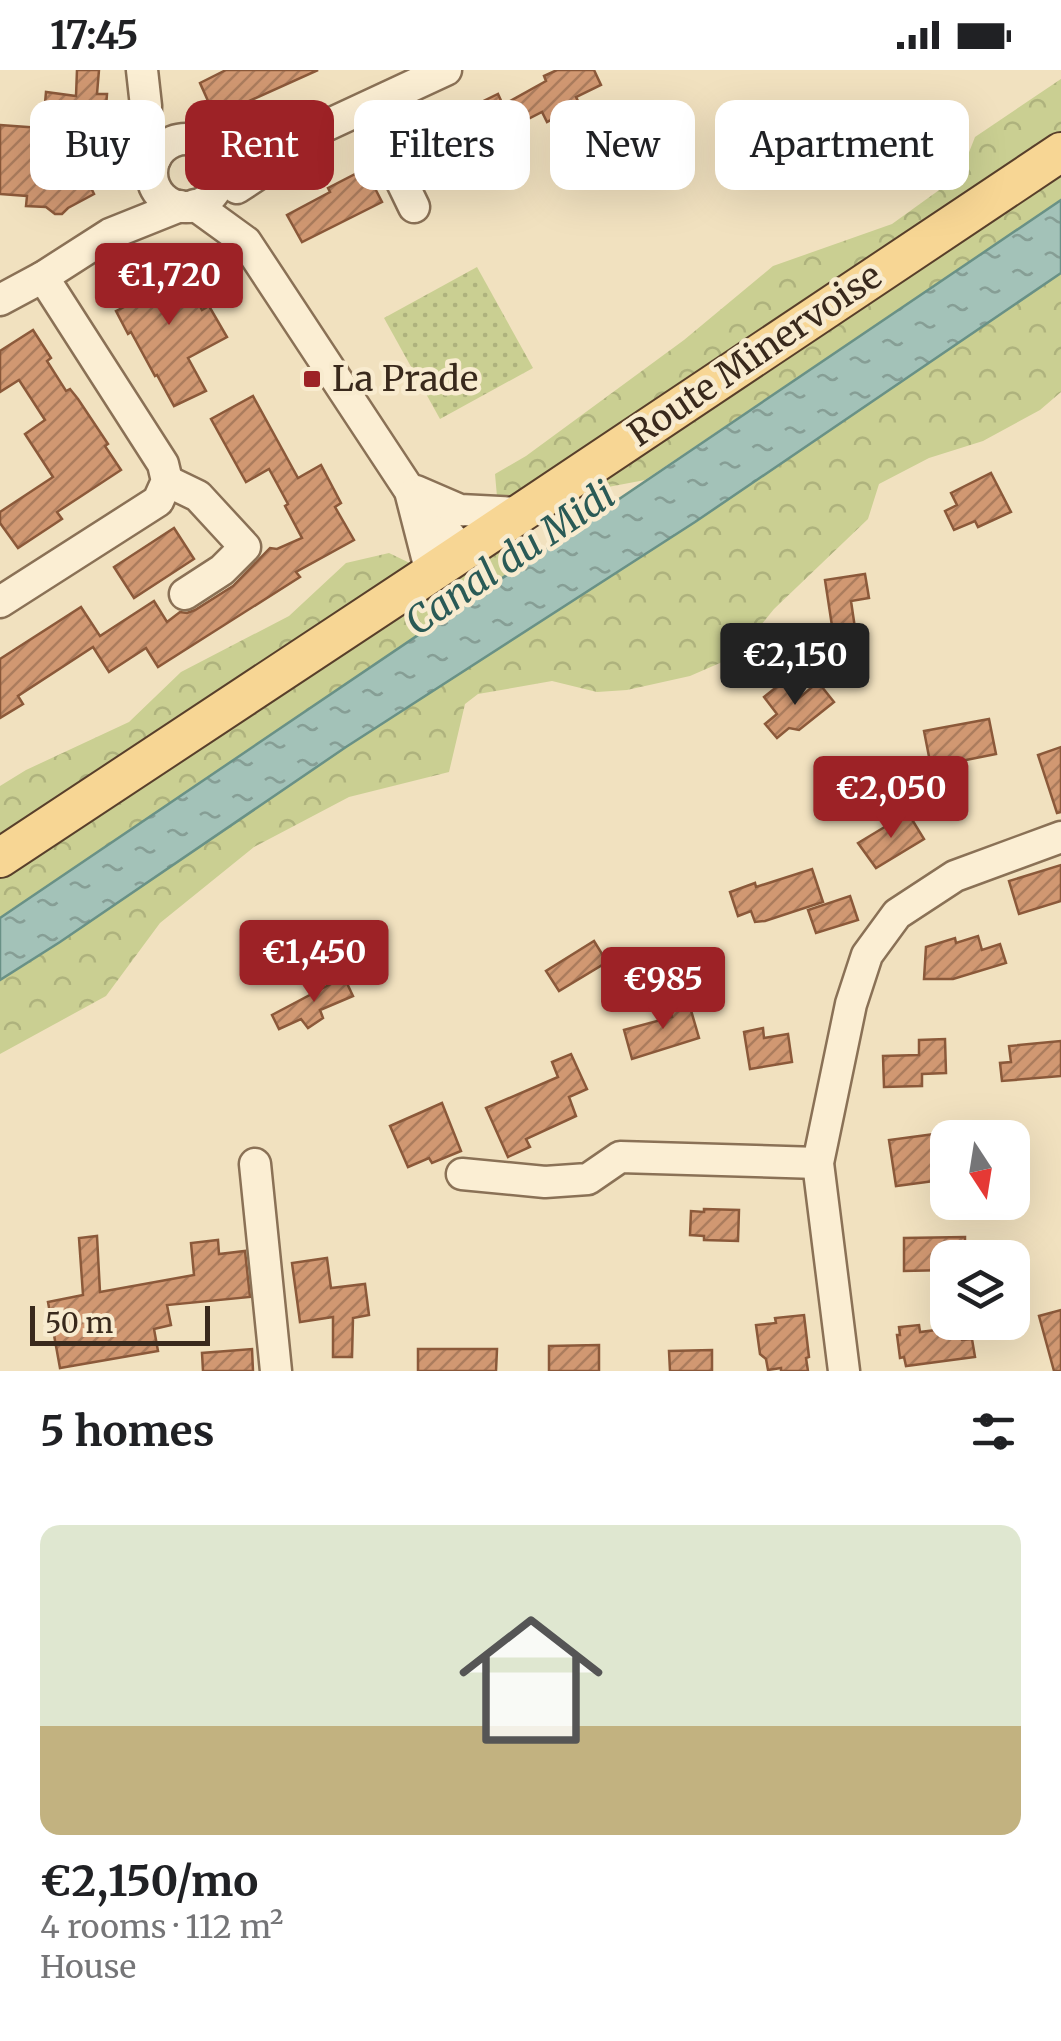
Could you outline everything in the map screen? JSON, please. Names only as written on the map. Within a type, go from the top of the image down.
[{"type":"main road","name":"Route Minervoise","points":[[0,858],[1061,152]]},
{"type":"street","points":[[142,70],[145,100]]},
{"type":"street","points":[[383,100],[446,70]]},
{"type":"street","points":[[110,234],[137,190]]},
{"type":"street","points":[[156,190],[161,197],[208,196]]},
{"type":"street","points":[[208,196],[210,190]]},
{"type":"street","points":[[0,300],[110,234],[220,190]]},
{"type":"street","points":[[406,190],[414,207]]},
{"type":"street","points":[[208,196],[246,242],[408,488],[464,551]]},
{"type":"street","points":[[208,196],[246,242]]},
{"type":"street","points":[[0,602],[158,501],[167,481],[163,464],[43,277]]},
{"type":"street","points":[[167,481],[198,496],[245,547],[222,570],[185,594]]},
{"type":"street","points":[[408,488],[460,510],[518,513]]},
{"type":"street","points":[[408,488],[431,573]]},
{"type":"street","points":[[844,1371],[818,1163],[851,1004],[867,954],[897,914],[965,870],[1061,837]]},
{"type":"street","points":[[462,1174],[545,1182],[588,1179],[620,1157],[818,1163]]},
{"type":"street","points":[[255,1164],[276,1371]]},
{"type":"green space","points":[[1061,79],[1061,200],[645,480],[498,508],[495,474],[526,456],[684,340],[773,266],[892,224],[939,190],[969,190],[969,152],[975,137]]},
{"type":"green space","points":[[477,267],[533,368],[440,419],[384,318]]},
{"type":"green space","points":[[1061,273],[1061,392],[1040,410],[983,441],[929,458],[879,484],[868,519],[774,609],[736,656],[690,676],[627,690],[597,692],[552,681],[478,694],[465,704],[449,772],[349,797],[254,847],[160,923],[106,996],[0,1054],[0,980],[346,747],[695,522]]},
{"type":"green space","points":[[509,540],[521,557],[510,573],[0,918],[0,786],[129,722],[181,672],[289,616],[346,563],[389,553],[414,565]]},
{"type":"water","points":[[1061,200],[1061,273],[695,522],[346,747],[0,980],[0,918]]},
{"type":"building","points":[[77,70],[99,70],[97,94],[107,94],[107,100],[45,100],[46,92],[76,96]]},
{"type":"building","points":[[226,70],[318,70],[252,100],[208,100],[200,83]]},
{"type":"building","points":[[557,70],[594,70],[601,85],[576,97],[578,100],[550,100],[547,122],[542,112],[530,118],[530,100],[512,100],[546,81],[544,76]]},
{"type":"building","points":[[0,125],[30,127],[30,190],[92,190],[94,194],[62,214],[55,214],[46,207],[26,206],[27,196],[0,194]]},
{"type":"building","points":[[354,175],[354,190],[376,190],[382,202],[302,242],[287,215],[334,190],[334,185]]},
{"type":"building","points":[[176,261],[202,310],[209,306],[227,337],[188,358],[206,391],[174,406],[116,311],[124,307],[114,290]]},
{"type":"building","points":[[33,330],[51,358],[47,361],[66,391],[70,389],[78,399],[121,470],[57,512],[62,519],[18,548],[0,523],[0,512],[53,477],[25,434],[45,420],[19,380],[0,392],[0,351]]},
{"type":"building","points":[[253,396],[298,478],[321,465],[341,503],[335,507],[354,540],[296,572],[300,577],[158,667],[146,648],[109,672],[93,647],[18,696],[23,704],[0,718],[0,659],[81,607],[100,636],[154,601],[167,622],[233,586],[270,548],[277,549],[302,538],[269,469],[246,482],[211,419]]},
{"type":"building","points":[[991,473],[1011,512],[978,527],[975,521],[954,530],[945,511],[957,505],[951,493]]},
{"type":"building","points":[[174,528],[194,559],[134,598],[114,567]]},
{"type":"building","points":[[865,574],[869,598],[851,601],[856,635],[834,639],[825,580]]},
{"type":"building","points":[[784,681],[798,699],[818,682],[834,702],[799,730],[789,728],[777,738],[765,724],[777,714],[764,697]]},
{"type":"building","points":[[989,719],[996,754],[931,767],[924,731]]},
{"type":"building","points":[[1061,747],[1061,812],[1057,813],[1038,755]]},
{"type":"building","points":[[908,813],[924,839],[876,868],[858,843]]},
{"type":"building","points":[[1061,865],[1061,901],[1019,914],[1009,881]]},
{"type":"building","points":[[812,869],[823,902],[765,921],[755,922],[751,911],[738,916],[730,892]]},
{"type":"building","points":[[850,896],[858,920],[816,933],[808,910]]},
{"type":"building","points":[[978,936],[982,950],[1000,944],[1006,963],[953,979],[924,979],[926,947]]},
{"type":"building","points":[[594,941],[607,962],[559,991],[546,971]]},
{"type":"building","points":[[344,977],[353,996],[320,1010],[323,1018],[308,1028],[301,1019],[279,1029],[272,1015]]},
{"type":"building","points":[[688,1000],[699,1038],[632,1059],[624,1030],[672,1017],[668,1005]]},
{"type":"building","points":[[763,1028],[764,1038],[788,1034],[792,1062],[750,1069],[744,1032]]},
{"type":"building","points":[[945,1039],[946,1073],[922,1074],[922,1086],[884,1087],[883,1056],[919,1055],[919,1040]]},
{"type":"building","points":[[1061,1041],[1061,1076],[1002,1081],[1000,1063],[1011,1062],[1009,1046]]},
{"type":"building","points":[[571,1054],[587,1089],[569,1097],[576,1116],[526,1139],[530,1147],[508,1157],[486,1108],[558,1077],[552,1062]]},
{"type":"building","points":[[442,1103],[461,1151],[432,1163],[429,1158],[408,1167],[390,1126]]},
{"type":"building","points":[[930,1135],[930,1182],[896,1186],[889,1140]]},
{"type":"building","points":[[739,1210],[738,1241],[704,1240],[704,1236],[690,1235],[691,1211]]},
{"type":"building","points":[[97,1236],[100,1292],[194,1275],[191,1243],[218,1240],[219,1254],[245,1251],[250,1297],[167,1305],[171,1325],[154,1329],[158,1351],[60,1368],[48,1302],[83,1295],[79,1238]]},
{"type":"building","points":[[904,1238],[965,1240],[930,1240],[930,1270],[904,1271]]},
{"type":"building","points":[[327,1258],[331,1288],[365,1284],[369,1315],[353,1318],[352,1357],[333,1357],[333,1317],[300,1322],[292,1263]]},
{"type":"building","points":[[1061,1310],[1061,1371],[1054,1371],[1039,1316]]},
{"type":"building","points":[[804,1315],[808,1371],[768,1370],[766,1359],[760,1354],[756,1325]]},
{"type":"building","points":[[919,1325],[920,1332],[930,1331],[930,1340],[972,1340],[975,1357],[906,1366],[904,1357],[900,1358],[899,1327]]},
{"type":"building","points":[[599,1345],[599,1371],[549,1371],[549,1346]]},
{"type":"building","points":[[252,1349],[253,1371],[203,1371],[202,1353]]},
{"type":"building","points":[[418,1349],[497,1349],[496,1371],[418,1371]]},
{"type":"building","points":[[712,1350],[712,1371],[670,1371],[669,1351]]},
{"type":"place","name":"La Prade","points":[[312,379]]},
{"type":"water label","name":"Canal du Midi","points":[[510,558]]}]
